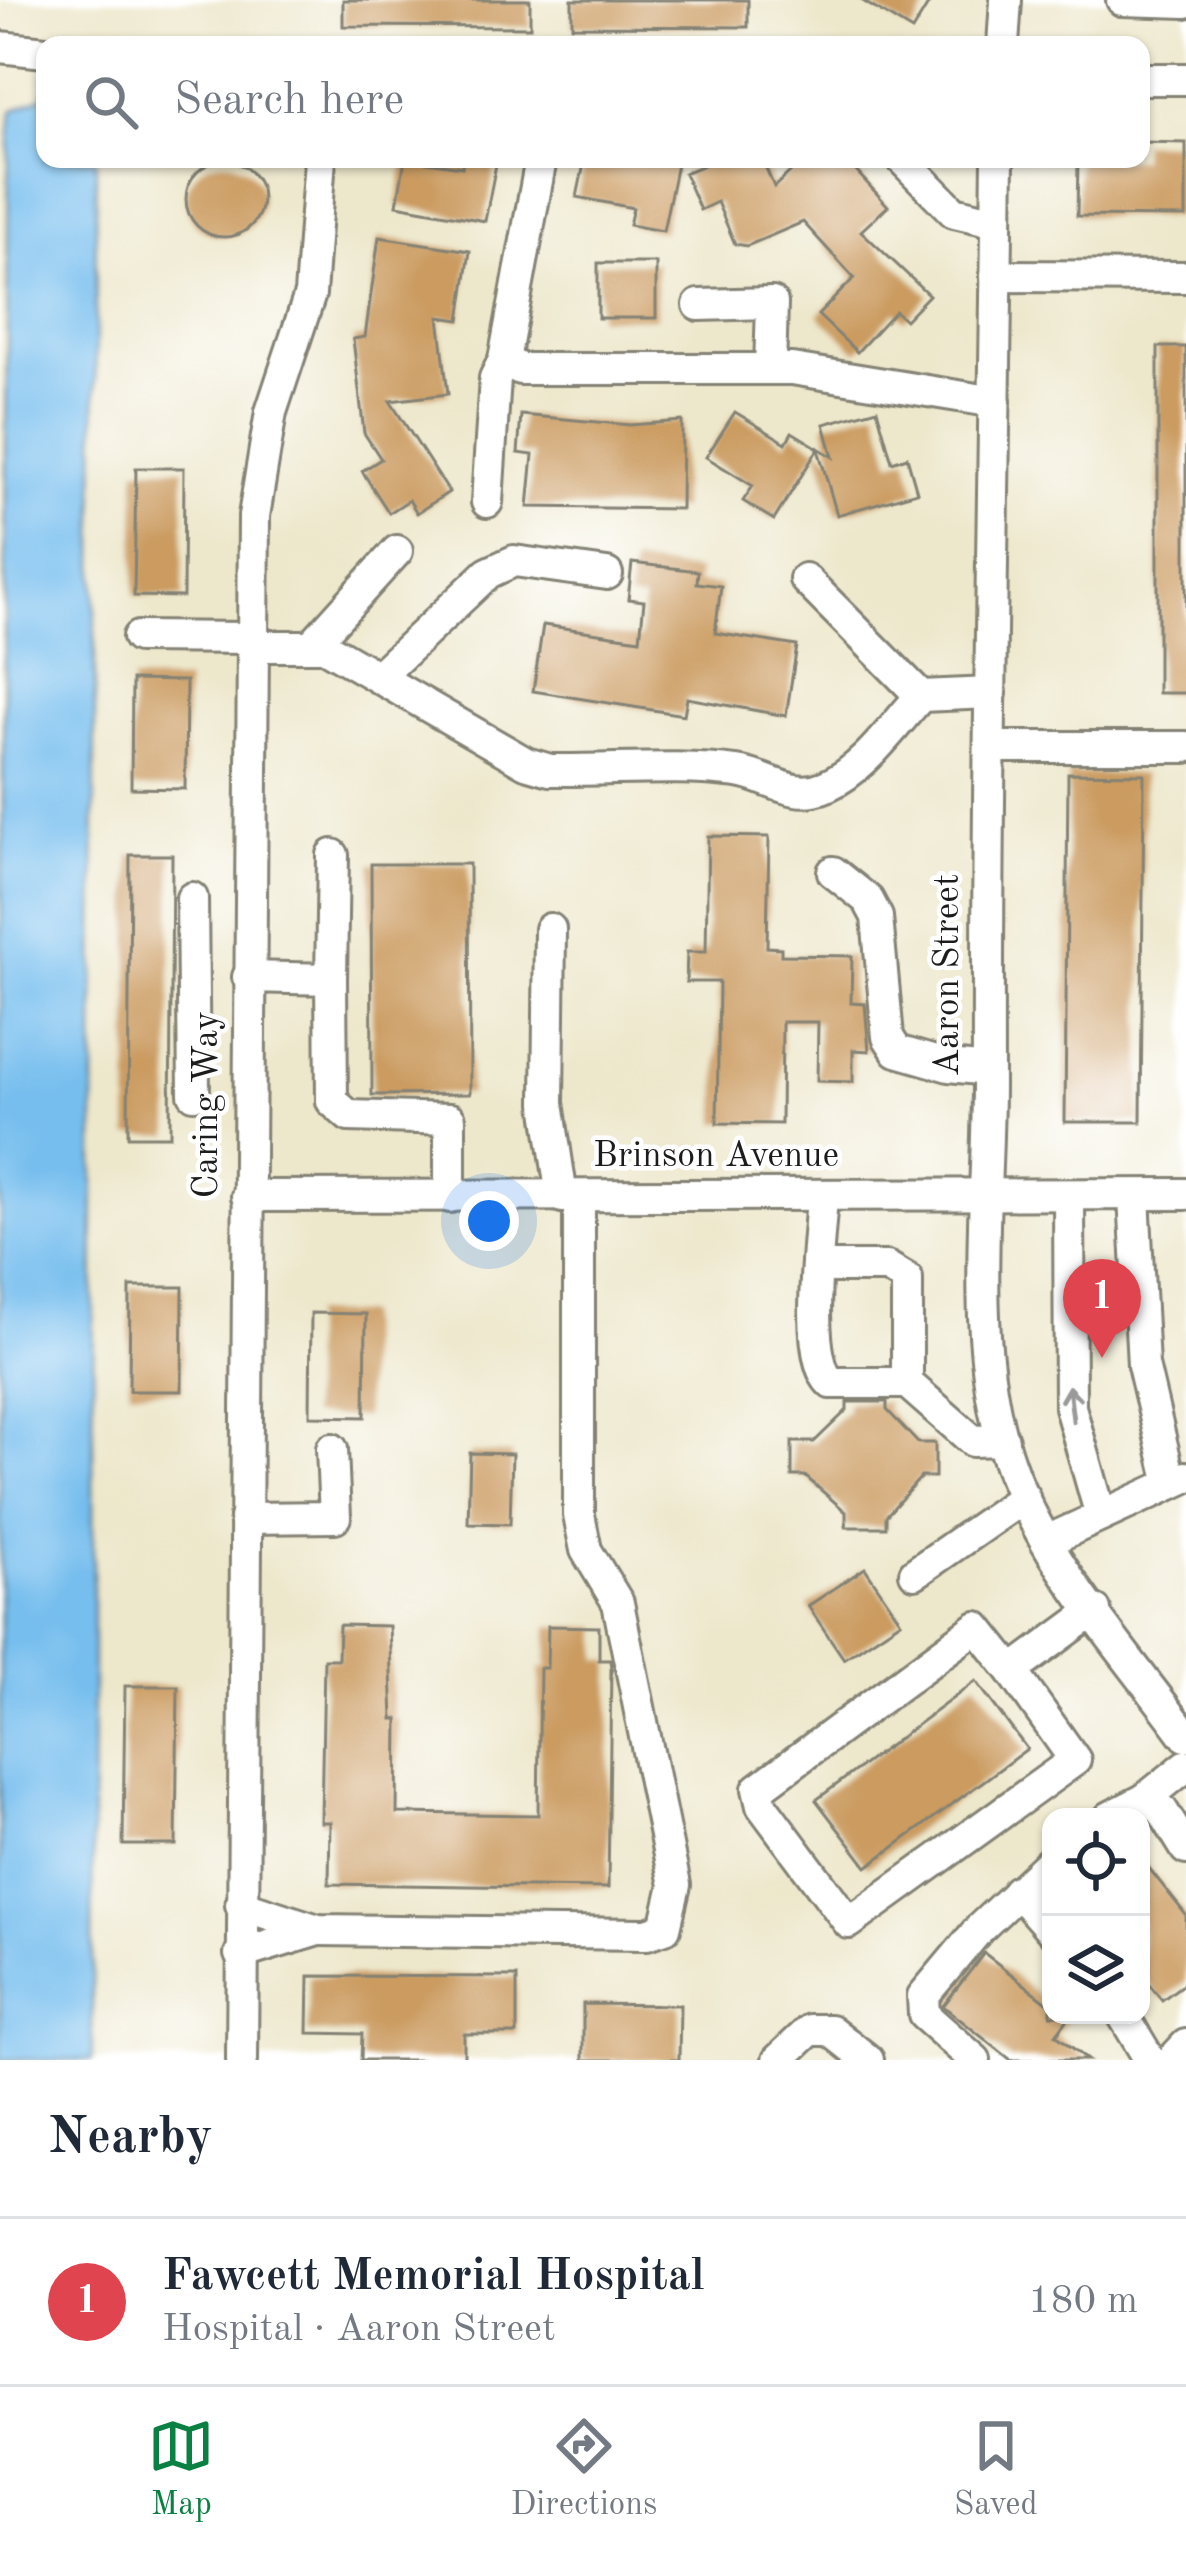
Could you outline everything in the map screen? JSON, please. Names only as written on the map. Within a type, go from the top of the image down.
[{"type":"street","points":[[1004,36],[1006,0]]},
{"type":"street","points":[[1122,0],[1186,2]]},
{"type":"street","points":[[1150,79],[1186,79]]},
{"type":"street","name":"Caring Way","points":[[242,2060],[250,642],[260,470],[271,412],[310,294],[319,168]]},
{"type":"street","points":[[487,502],[495,378],[504,360],[540,168]]},
{"type":"street","points":[[911,168],[954,212],[997,222]]},
{"type":"street","name":"Aaron Street","points":[[998,168],[989,1349],[1003,1440],[1024,1498],[1047,1541],[1186,1736]]},
{"type":"street","points":[[997,276],[1186,277]]},
{"type":"street","points":[[699,305],[772,303],[770,369]]},
{"type":"street","points":[[504,360],[520,369],[770,369],[995,402]]},
{"type":"street","points":[[311,646],[397,551]]},
{"type":"street","points":[[378,677],[488,572],[514,561],[608,574]]},
{"type":"street","points":[[805,579],[920,696]]},
{"type":"street","points":[[138,637],[324,646],[526,763],[550,770],[737,772],[777,788],[805,791],[826,786],[859,764],[920,696],[991,693]]},
{"type":"street","points":[[990,747],[1186,747]]},
{"type":"street","points":[[332,855],[332,1101],[349,1116],[450,1119],[449,1197]]},
{"type":"street","points":[[833,872],[868,900],[877,917],[888,1037],[897,1051],[949,1066],[988,1070]]},
{"type":"street","points":[[192,898],[197,992],[194,1094]]},
{"type":"street","points":[[241,1905],[318,1930],[647,1934],[665,1928],[673,1911],[675,1885],[618,1603],[586,1550],[579,1515],[571,1196],[548,1103],[550,929]]},
{"type":"street","points":[[197,992],[331,979]]},
{"type":"street","name":"Brinson Avenue","points":[[247,1196],[1186,1194]]},
{"type":"street","points":[[1069,1195],[1070,1407],[1101,1516]]},
{"type":"street","points":[[822,1196],[816,1364],[821,1374],[831,1384],[907,1383],[973,1441],[1003,1440]]},
{"type":"street","points":[[1047,1541],[1179,1481],[1144,1365],[1134,1196]]},
{"type":"street","points":[[819,1267],[887,1267],[907,1279],[907,1383]]},
{"type":"street","points":[[244,1518],[335,1517],[332,1449]]},
{"type":"street","points":[[915,1573],[1024,1498]]},
{"type":"street","points":[[1012,1671],[1095,1610]]},
{"type":"street","points":[[977,1627],[1012,1671],[1075,1760],[849,1923],[761,1805],[758,1789],[977,1627]]},
{"type":"street","points":[[1127,1808],[1186,1766]]},
{"type":"street","points":[[1144,1799],[1162,1810],[1186,1849]]},
{"type":"street","points":[[1035,1874],[1047,1916]]},
{"type":"street","points":[[975,2060],[924,2015],[923,1996],[1035,1874]]},
{"type":"street","points":[[240,1954],[318,1930]]},
{"type":"street","points":[[1128,2024],[1150,2060]]},
{"type":"street","points":[[778,2060],[810,2030],[830,2030],[868,2060]]},
{"type":"street","points":[[1172,2060],[1186,2045]]},
{"type":"water","points":[[36,100],[36,168],[96,168],[92,2060],[0,2060],[0,1101],[12,111]]},
{"type":"building","points":[[343,0],[530,0],[530,27],[343,26]]},
{"type":"building","points":[[572,0],[748,0],[748,27],[572,26]]},
{"type":"building","points":[[861,0],[931,0],[912,31]]},
{"type":"building","points":[[1150,142],[1186,143],[1186,217],[1077,216],[1078,168],[1150,168]]},
{"type":"building","points":[[202,168],[246,168],[260,184],[260,214],[239,235],[209,235],[188,214],[188,184]]},
{"type":"building","points":[[403,168],[495,168],[485,221],[397,205]]},
{"type":"building","points":[[583,168],[676,168],[663,231],[629,225],[633,208],[577,197]]},
{"type":"building","points":[[696,168],[766,168],[774,187],[794,168],[853,168],[888,206],[861,231],[929,295],[905,320],[895,311],[857,352],[818,315],[854,278],[803,222],[747,246],[735,244],[717,202],[700,210],[684,173]]},
{"type":"building","points":[[379,237],[470,251],[460,320],[439,317],[448,394],[390,401],[449,492],[417,513],[409,500],[389,513],[362,471],[381,459],[364,433],[353,339],[365,337]]},
{"type":"building","points":[[598,263],[656,263],[656,318],[598,318]]},
{"type":"building","points":[[1158,347],[1186,347],[1186,693],[1158,693]]},
{"type":"building","points":[[877,409],[892,462],[907,457],[917,492],[837,515],[818,449],[774,520],[743,501],[753,486],[706,457],[735,412],[786,443],[792,432],[833,457],[824,424]]},
{"type":"building","points":[[521,415],[630,425],[682,421],[681,509],[528,507],[533,455],[518,453]]},
{"type":"building","points":[[136,468],[184,468],[183,597],[134,596]]},
{"type":"building","points":[[632,563],[698,571],[697,583],[721,586],[715,633],[797,646],[786,716],[687,698],[684,715],[533,691],[543,625],[640,639],[644,601],[628,599]]},
{"type":"building","points":[[132,680],[186,681],[185,789],[131,788]]},
{"type":"building","points":[[1068,773],[1144,774],[1141,1122],[1065,1122]]},
{"type":"building","points":[[708,836],[769,837],[767,947],[781,948],[781,955],[852,956],[851,1003],[865,1004],[869,1051],[853,1050],[853,1082],[817,1081],[818,1022],[782,1022],[781,1124],[717,1123],[719,982],[686,982],[687,952],[706,952]]},
{"type":"building","points":[[130,855],[172,855],[170,1136],[128,1136]]},
{"type":"building","points":[[371,864],[469,864],[470,1094],[372,1095]]},
{"type":"building","points":[[130,1287],[183,1287],[182,1391],[129,1391]]},
{"type":"building","points":[[311,1313],[366,1314],[365,1417],[310,1416]]},
{"type":"building","points":[[847,1402],[887,1402],[887,1410],[918,1443],[935,1443],[935,1477],[921,1477],[886,1516],[886,1527],[846,1527],[846,1512],[805,1476],[792,1476],[792,1442],[814,1442],[847,1410]]},
{"type":"building","points":[[470,1453],[512,1454],[510,1524],[468,1523]]},
{"type":"building","points":[[865,1568],[901,1621],[844,1659],[808,1606]]},
{"type":"building","points":[[339,1625],[389,1626],[393,1719],[398,1719],[397,1813],[538,1815],[540,1668],[547,1668],[548,1626],[599,1627],[599,1660],[610,1660],[611,1668],[608,1888],[329,1884],[330,1822],[321,1822],[324,1659],[338,1659]]},
{"type":"building","points":[[976,1681],[1027,1749],[867,1867],[816,1800]]},
{"type":"building","points":[[125,1686],[178,1686],[176,1845],[123,1845]]},
{"type":"building","points":[[1150,1869],[1186,1915],[1186,1982],[1162,2000],[1150,1985]]},
{"type":"building","points":[[984,1953],[1042,1998],[1042,2024],[1064,2024],[1056,2035],[1088,2060],[1011,2060],[943,2006]]},
{"type":"building","points":[[309,1976],[517,1977],[517,2034],[464,2034],[464,2060],[361,2060],[362,2034],[308,2033]]},
{"type":"building","points":[[583,2004],[680,2005],[679,2060],[583,2060]]},
{"type":"place","name":"Fawcett Memorial Hospital","points":[[1102,1358]]}]
